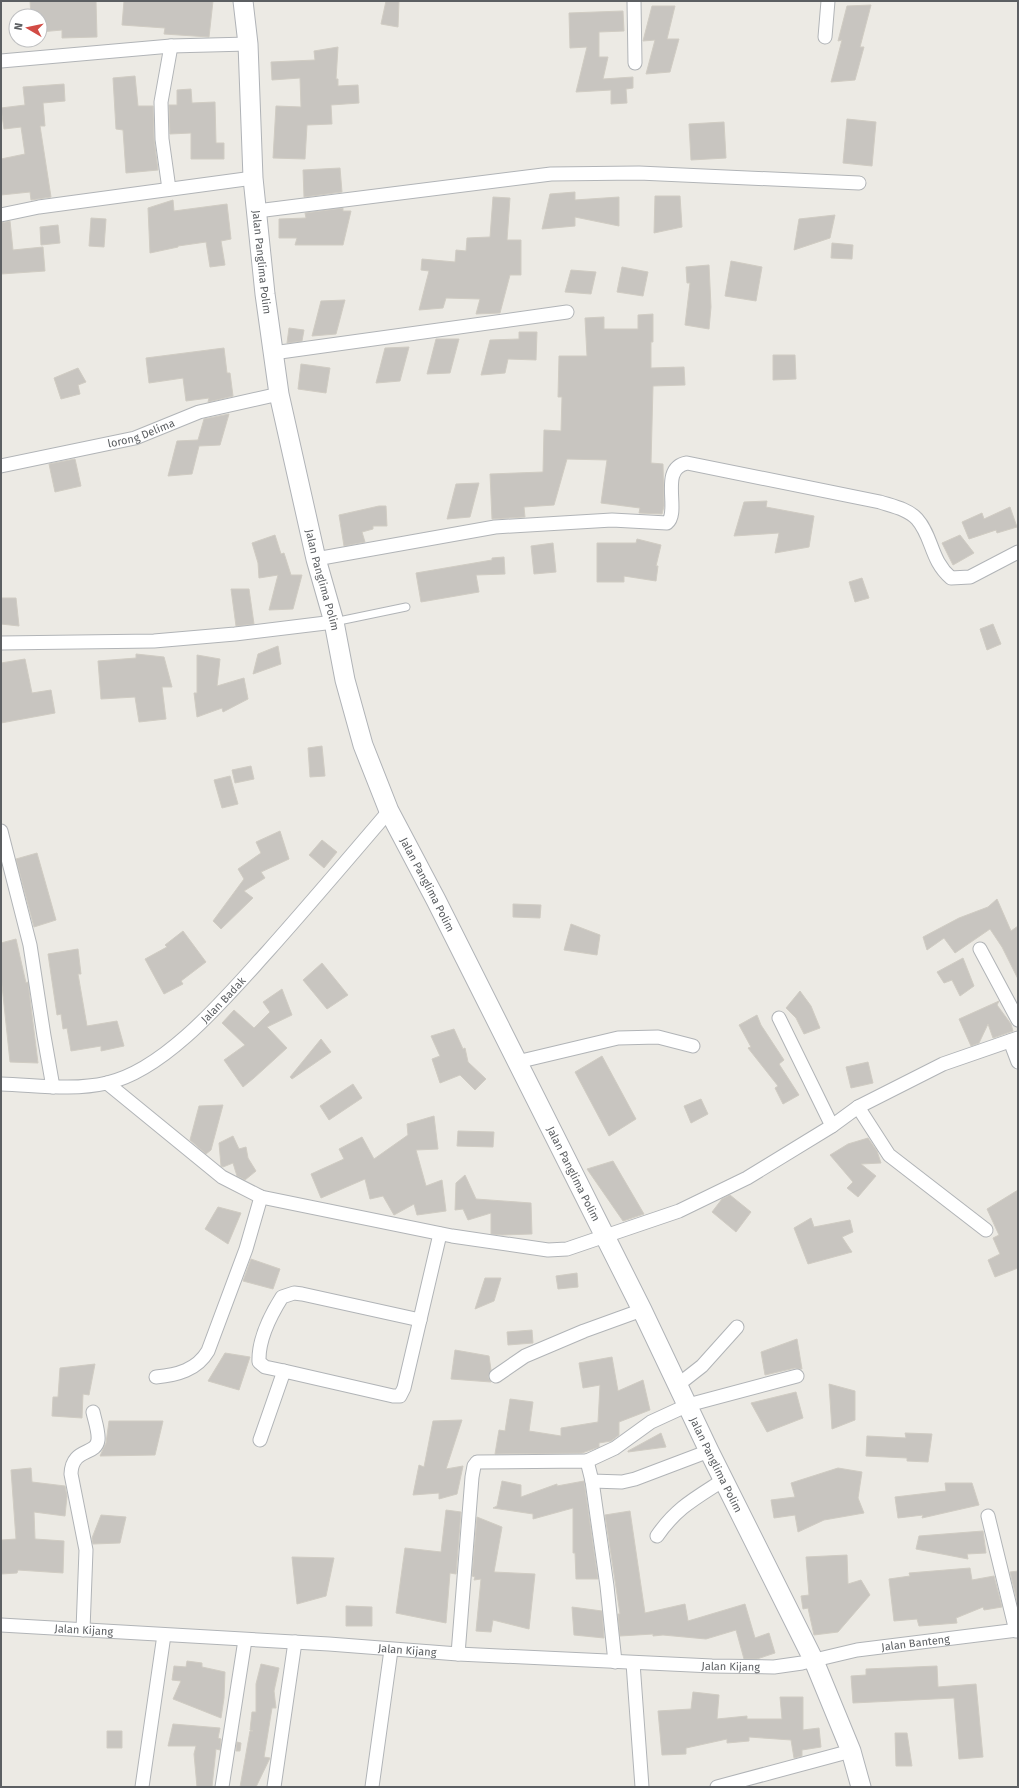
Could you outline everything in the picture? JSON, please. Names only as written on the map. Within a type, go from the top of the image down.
[{"type":"street","name":"Jalan Panglima Polim","points":[[243,1],[248,44],[253,178],[258,211],[265,294],[279,394],[316,559],[334,622],[345,680],[359,730],[389,811],[436,900],[642,1310],[679,1384],[709,1451],[725,1479],[814,1661],[851,1751],[861,1787]]},
{"type":"street","points":[[634,1],[635,63]]},
{"type":"street","points":[[825,38],[828,1]]},
{"type":"street","points":[[1,61],[171,46],[248,44]]},
{"type":"street","points":[[169,189],[162,139],[161,102],[171,46]]},
{"type":"street","points":[[258,211],[551,174],[639,173],[859,183]]},
{"type":"street","points":[[1,215],[39,207],[253,178]]},
{"type":"street","points":[[273,353],[567,312]]},
{"type":"street","name":"lorong Delima","points":[[1,466],[136,438],[199,412],[279,394]]},
{"type":"street","points":[[316,559],[495,527],[612,520],[667,523],[672,516],[673,475],[675,468],[680,464],[686,463],[880,502],[903,509],[916,518],[928,539],[941,569],[951,578],[970,577],[1018,552]]},
{"type":"street","points":[[1,643],[154,641],[234,634],[334,622]]},
{"type":"street","name":"Jalan Badak","points":[[1,1084],[80,1087],[107,1083],[133,1074],[165,1054],[223,1000],[299,916],[389,811]]},
{"type":"street","points":[[1,831],[30,945],[44,1036],[54,1086]]},
{"type":"street","points":[[980,949],[1018,1020]]},
{"type":"street","points":[[779,1018],[832,1126]]},
{"type":"street","points":[[517,1062],[618,1038],[658,1037],[693,1046]]},
{"type":"street","points":[[107,1083],[222,1177],[261,1197],[440,1234],[548,1250],[567,1248],[678,1211],[747,1178],[832,1126],[858,1107],[944,1064],[1014,1039],[1018,1062]]},
{"type":"street","points":[[858,1107],[889,1155],[986,1230]]},
{"type":"street","points":[[156,1377],[188,1370],[202,1361],[208,1351],[246,1249],[261,1197]]},
{"type":"street","points":[[420,1320],[294,1293],[282,1297],[272,1312],[259,1353],[259,1362],[265,1367],[393,1396],[400,1396],[404,1388],[420,1320],[440,1234]]},
{"type":"street","points":[[496,1376],[525,1356],[584,1331],[642,1310]]},
{"type":"street","points":[[679,1384],[702,1366],[737,1327]]},
{"type":"street","points":[[260,1440],[284,1371]]},
{"type":"street","points":[[458,1654],[474,1466],[481,1461],[587,1461],[615,1448],[651,1422],[688,1405],[798,1376]]},
{"type":"street","points":[[84,1630],[86,1550],[71,1474],[71,1466],[74,1459],[93,1449],[97,1444],[98,1439],[93,1412]]},
{"type":"street","points":[[592,1481],[622,1482],[635,1479],[709,1451]]},
{"type":"street","points":[[587,1461],[592,1481],[607,1586],[614,1662]]},
{"type":"street","points":[[657,1536],[669,1519],[682,1507],[725,1479]]},
{"type":"street","points":[[988,1516],[1017,1630]]},
{"type":"street","name":"Jalan Kijang","points":[[1,1625],[295,1642],[458,1654],[633,1663],[774,1667],[814,1661]]},
{"type":"street","name":"Jalan Banteng","points":[[814,1661],[857,1650],[1017,1630]]},
{"type":"street","points":[[142,1787],[164,1635]]},
{"type":"street","points":[[222,1787],[245,1640]]},
{"type":"street","points":[[274,1787],[295,1642]]},
{"type":"street","points":[[372,1787],[392,1650]]},
{"type":"street","points":[[633,1663],[642,1787]]},
{"type":"street","points":[[717,1787],[851,1751]]},
{"type":"lane","points":[[334,622],[406,608]]},
{"type":"building","points":[[30,1],[96,1],[97,37],[62,38],[62,30],[48,31],[48,8],[30,8]]},
{"type":"building","points":[[124,1],[213,1],[209,37],[164,34],[165,28],[122,25]]},
{"type":"building","points":[[386,1],[399,1],[398,27],[381,24]]},
{"type":"building","points":[[871,5],[860,47],[864,47],[855,80],[831,82],[842,40],[838,41],[847,6]]},
{"type":"building","points":[[652,6],[675,6],[667,39],[679,39],[670,72],[646,74],[655,40],[643,41]]},
{"type":"building","points":[[623,11],[624,31],[599,32],[599,57],[608,57],[603,79],[633,77],[633,88],[626,89],[627,103],[611,104],[611,90],[576,92],[587,47],[570,48],[569,13]]},
{"type":"building","points":[[338,47],[336,79],[338,79],[338,86],[358,85],[359,103],[331,105],[332,124],[307,125],[305,159],[273,158],[276,106],[301,107],[300,78],[272,80],[271,62],[315,60],[314,51]]},
{"type":"building","points":[[135,76],[138,106],[153,106],[154,139],[158,170],[126,173],[123,130],[116,129],[113,78]]},
{"type":"building","points":[[64,84],[65,101],[43,103],[45,126],[40,126],[51,197],[31,200],[30,192],[1,195],[1,159],[25,154],[21,127],[4,129],[1,108],[25,105],[23,87]]},
{"type":"building","points":[[191,89],[192,103],[215,102],[216,143],[224,143],[224,159],[191,159],[191,133],[170,134],[169,105],[177,105],[177,90]]},
{"type":"building","points":[[847,119],[876,122],[872,166],[843,163]]},
{"type":"building","points":[[724,122],[726,158],[691,160],[689,124]]},
{"type":"building","points":[[340,168],[342,192],[304,197],[303,170]]},
{"type":"building","points":[[575,192],[575,200],[619,197],[619,226],[575,217],[575,226],[542,229],[550,194]]},
{"type":"building","points":[[655,196],[680,196],[682,227],[654,233]]},
{"type":"building","points":[[493,197],[510,198],[507,240],[521,240],[521,275],[510,275],[500,313],[476,314],[480,299],[446,298],[443,308],[419,310],[429,271],[421,270],[422,259],[455,262],[456,250],[466,251],[467,238],[490,237]]},
{"type":"building","points":[[173,200],[174,211],[227,204],[231,239],[221,241],[225,265],[210,267],[206,242],[178,246],[150,253],[148,208]]},
{"type":"building","points":[[343,208],[343,211],[351,211],[343,245],[295,245],[297,238],[279,238],[279,219],[306,218],[305,213]]},
{"type":"building","points":[[835,215],[830,238],[794,250],[799,219]]},
{"type":"building","points":[[91,218],[106,219],[104,247],[89,246]]},
{"type":"building","points":[[10,221],[13,250],[43,247],[45,271],[1,274],[1,223]]},
{"type":"building","points":[[58,225],[60,243],[41,245],[40,227]]},
{"type":"building","points":[[832,243],[853,245],[852,259],[831,258]]},
{"type":"building","points":[[731,261],[762,267],[756,301],[725,296]]},
{"type":"building","points":[[709,265],[711,307],[709,329],[685,325],[690,283],[687,283],[686,267]]},
{"type":"building","points":[[622,267],[648,272],[643,296],[617,292]]},
{"type":"building","points":[[571,270],[596,272],[591,294],[565,292]]},
{"type":"building","points":[[345,300],[336,334],[312,336],[321,301]]},
{"type":"building","points":[[653,314],[651,368],[684,367],[685,385],[653,386],[651,463],[663,464],[664,506],[662,514],[639,513],[640,508],[601,503],[607,460],[567,459],[554,505],[524,507],[525,517],[492,519],[490,474],[543,472],[544,430],[561,431],[562,397],[558,397],[559,356],[587,356],[585,318],[604,317],[604,329],[638,329],[638,315]]},
{"type":"building","points":[[289,328],[304,330],[302,341],[287,343]]},
{"type":"building","points":[[519,332],[537,332],[536,360],[508,359],[505,373],[481,375],[490,340],[519,339]]},
{"type":"building","points":[[436,339],[459,339],[450,373],[427,374]]},
{"type":"building","points":[[409,347],[400,381],[376,383],[385,348]]},
{"type":"building","points":[[224,348],[227,373],[230,373],[233,396],[208,402],[209,398],[186,401],[183,378],[149,383],[146,358]]},
{"type":"building","points":[[773,355],[795,355],[796,379],[773,380]]},
{"type":"building","points":[[301,364],[330,368],[326,393],[298,389]]},
{"type":"building","points":[[78,368],[86,382],[78,385],[80,394],[61,399],[54,378]]},
{"type":"building","points":[[229,414],[220,445],[199,446],[192,474],[168,476],[177,441],[198,440],[204,419]]},
{"type":"building","points":[[75,459],[81,486],[55,492],[49,464]]},
{"type":"building","points":[[479,483],[470,517],[447,519],[456,484]]},
{"type":"building","points":[[767,501],[766,507],[814,516],[809,547],[775,553],[779,533],[734,536],[744,502]]},
{"type":"building","points":[[379,506],[386,506],[387,526],[373,526],[373,529],[362,532],[365,542],[344,546],[339,515]]},
{"type":"building","points":[[1010,507],[1017,527],[997,533],[996,530],[969,539],[962,522],[982,513],[984,519]]},
{"type":"building","points":[[275,535],[281,554],[284,553],[291,575],[302,575],[293,609],[269,610],[278,575],[259,578],[258,563],[252,543]]},
{"type":"building","points":[[960,535],[974,553],[953,565],[942,543]]},
{"type":"building","points":[[637,539],[661,545],[656,566],[658,566],[656,581],[624,576],[624,582],[597,582],[597,543],[636,543]]},
{"type":"building","points":[[553,543],[556,572],[534,574],[531,546]]},
{"type":"building","points":[[504,557],[505,574],[476,575],[479,592],[421,602],[416,573]]},
{"type":"building","points":[[862,578],[869,598],[855,602],[849,582]]},
{"type":"building","points":[[231,589],[249,589],[254,624],[236,626]]},
{"type":"building","points":[[1,598],[16,598],[19,626],[1,624]]},
{"type":"building","points":[[993,624],[1001,644],[987,650],[980,629]]},
{"type":"building","points":[[278,646],[281,664],[253,674],[258,654]]},
{"type":"building","points":[[136,654],[164,657],[172,687],[162,687],[166,719],[139,722],[135,697],[101,699],[98,661],[136,658]]},
{"type":"building","points":[[197,655],[220,659],[217,686],[244,678],[248,699],[223,712],[222,708],[197,717],[194,693],[197,693]]},
{"type":"building","points":[[25,659],[32,693],[51,690],[55,713],[1,723],[1,663]]},
{"type":"building","points":[[322,746],[325,776],[310,777],[308,748]]},
{"type":"building","points":[[251,766],[254,779],[235,783],[232,770]]},
{"type":"building","points":[[230,776],[238,804],[222,808],[214,780]]},
{"type":"building","points":[[280,831],[289,859],[261,872],[265,878],[244,891],[253,898],[221,929],[213,921],[244,879],[238,869],[261,853],[256,842]]},
{"type":"building","points":[[322,840],[337,852],[324,868],[309,855]]},
{"type":"building","points":[[37,853],[56,920],[34,927],[16,859]]},
{"type":"building","points":[[997,899],[1011,931],[1018,926],[1018,979],[1002,947],[990,929],[955,953],[944,938],[927,950],[923,937],[959,918],[988,907]]},
{"type":"building","points":[[513,904],[541,905],[540,918],[513,917]]},
{"type":"building","points":[[571,924],[600,935],[597,955],[564,950]]},
{"type":"building","points":[[183,931],[206,962],[181,981],[183,984],[164,994],[145,959],[167,947],[165,945]]},
{"type":"building","points":[[16,939],[26,983],[28,982],[38,1063],[10,1062],[1,976],[1,943]]},
{"type":"building","points":[[78,949],[81,974],[78,974],[87,1026],[117,1021],[124,1046],[101,1051],[101,1046],[71,1051],[67,1028],[63,1029],[61,1014],[57,1015],[48,954]]},
{"type":"building","points":[[963,958],[974,986],[960,996],[952,980],[944,983],[937,972]]},
{"type":"building","points":[[322,963],[348,995],[327,1009],[303,980]]},
{"type":"building","points":[[282,989],[292,1015],[267,1027],[287,1048],[243,1087],[224,1060],[245,1045],[222,1023],[234,1010],[254,1028],[270,1012],[263,1002]]},
{"type":"building","points":[[800,991],[811,1006],[820,1028],[804,1034],[796,1018],[786,1008]]},
{"type":"building","points":[[999,1001],[997,1005],[1011,1024],[1013,1031],[993,1038],[988,1024],[979,1043],[971,1046],[959,1019]]},
{"type":"building","points":[[757,1015],[761,1025],[784,1060],[779,1064],[799,1095],[783,1104],[775,1088],[778,1086],[748,1048],[751,1047],[739,1025]]},
{"type":"building","points":[[454,1029],[463,1049],[465,1048],[468,1062],[486,1079],[475,1090],[460,1075],[440,1083],[432,1059],[440,1056],[431,1036]]},
{"type":"building","points":[[321,1039],[331,1052],[292,1079],[290,1077]]},
{"type":"building","points":[[602,1056],[636,1119],[609,1136],[575,1072]]},
{"type":"building","points":[[868,1062],[873,1083],[851,1088],[846,1067]]},
{"type":"building","points":[[353,1084],[362,1098],[329,1120],[320,1106]]},
{"type":"building","points":[[701,1099],[708,1114],[691,1123],[684,1106]]},
{"type":"building","points":[[223,1105],[211,1150],[206,1154],[190,1140],[199,1106]]},
{"type":"building","points":[[434,1116],[438,1149],[416,1150],[426,1186],[442,1180],[446,1211],[417,1215],[414,1204],[394,1215],[383,1196],[370,1199],[365,1179],[321,1198],[311,1174],[344,1159],[339,1149],[362,1137],[374,1159],[408,1135],[407,1124]]},
{"type":"building","points":[[458,1131],[494,1132],[493,1147],[457,1146]]},
{"type":"building","points":[[233,1136],[239,1149],[246,1147],[248,1158],[256,1171],[245,1180],[237,1176],[233,1163],[223,1167],[221,1166],[219,1143]]},
{"type":"building","points":[[868,1138],[877,1151],[881,1163],[861,1164],[876,1176],[858,1197],[847,1188],[853,1182],[830,1155],[848,1144]]},
{"type":"building","points":[[613,1161],[644,1214],[623,1221],[587,1169]]},
{"type":"building","points":[[465,1175],[476,1199],[531,1203],[532,1234],[491,1234],[491,1213],[468,1220],[463,1209],[455,1210],[456,1183]]},
{"type":"building","points":[[1018,1190],[1018,1268],[995,1277],[988,1260],[1000,1254],[993,1238],[999,1235],[987,1209]]},
{"type":"building","points":[[730,1195],[751,1212],[736,1232],[712,1212],[722,1199]]},
{"type":"building","points":[[218,1207],[241,1213],[228,1244],[205,1229]]},
{"type":"building","points":[[811,1218],[814,1227],[850,1220],[853,1232],[842,1237],[852,1252],[808,1264],[794,1228]]},
{"type":"building","points":[[251,1259],[280,1269],[273,1289],[243,1281]]},
{"type":"building","points":[[577,1273],[578,1287],[558,1289],[556,1276]]},
{"type":"building","points":[[485,1278],[501,1278],[494,1301],[475,1309]]},
{"type":"building","points":[[532,1330],[533,1343],[508,1345],[507,1332]]},
{"type":"building","points":[[797,1339],[802,1369],[795,1368],[765,1375],[761,1352]]},
{"type":"building","points":[[455,1350],[489,1356],[491,1370],[488,1377],[491,1382],[451,1379]]},
{"type":"building","points":[[225,1353],[250,1357],[239,1390],[208,1381]]},
{"type":"building","points":[[612,1357],[618,1391],[643,1380],[650,1410],[619,1422],[619,1435],[611,1441],[599,1443],[599,1447],[582,1453],[495,1454],[499,1430],[505,1431],[510,1399],[533,1402],[529,1431],[561,1436],[561,1428],[598,1422],[600,1385],[583,1388],[579,1363]]},
{"type":"building","points":[[95,1364],[89,1395],[83,1394],[82,1418],[52,1416],[53,1397],[58,1397],[60,1368]]},
{"type":"building","points":[[829,1384],[855,1391],[855,1420],[832,1429]]},
{"type":"building","points":[[796,1392],[803,1418],[767,1432],[751,1403]]},
{"type":"building","points":[[462,1420],[446,1469],[463,1466],[457,1494],[439,1499],[439,1493],[413,1495],[419,1465],[424,1467],[433,1421]]},
{"type":"building","points":[[109,1421],[163,1421],[155,1455],[100,1456],[106,1443]]},
{"type":"building","points":[[661,1433],[666,1447],[628,1452],[628,1451]]},
{"type":"building","points":[[905,1433],[932,1434],[928,1462],[907,1461],[907,1458],[866,1456],[867,1436],[906,1438]]},
{"type":"building","points":[[31,1468],[32,1482],[65,1486],[67,1496],[65,1516],[34,1512],[35,1539],[64,1541],[63,1573],[18,1570],[17,1573],[1,1574],[2,1540],[16,1539],[11,1470]]},
{"type":"building","points":[[838,1468],[862,1472],[858,1498],[864,1513],[824,1520],[798,1532],[795,1515],[774,1518],[771,1500],[795,1497],[791,1483]]},
{"type":"building","points":[[502,1481],[521,1485],[521,1497],[557,1484],[557,1486],[584,1481],[598,1579],[576,1579],[575,1553],[573,1553],[573,1508],[533,1519],[533,1514],[493,1508],[497,1506]]},
{"type":"building","points":[[945,1483],[972,1483],[979,1505],[922,1518],[923,1515],[898,1518],[895,1497],[946,1491]]},
{"type":"building","points":[[446,1510],[461,1512],[456,1574],[450,1573],[446,1623],[396,1613],[405,1548],[441,1552]]},
{"type":"building","points":[[630,1511],[645,1613],[685,1604],[688,1621],[745,1604],[755,1638],[769,1633],[775,1653],[757,1659],[744,1659],[736,1630],[706,1639],[663,1635],[653,1636],[653,1634],[620,1636],[618,1614],[620,1614],[605,1515]]},
{"type":"building","points":[[101,1515],[126,1517],[120,1543],[93,1544],[92,1538]]},
{"type":"building","points":[[477,1517],[502,1527],[494,1572],[535,1574],[529,1629],[493,1620],[491,1632],[476,1631],[481,1579],[474,1580],[475,1577],[472,1576]]},
{"type":"building","points":[[983,1531],[986,1553],[967,1554],[968,1559],[916,1549],[919,1536]]},
{"type":"building","points":[[847,1555],[848,1584],[861,1580],[870,1595],[838,1632],[814,1635],[808,1608],[803,1609],[801,1596],[809,1595],[806,1557]]},
{"type":"building","points":[[292,1557],[334,1558],[326,1596],[297,1604]]},
{"type":"building","points":[[970,1568],[972,1580],[994,1576],[1002,1607],[984,1610],[983,1607],[956,1618],[957,1623],[919,1626],[917,1619],[894,1621],[889,1579],[910,1576],[909,1573]]},
{"type":"building","points":[[1018,1571],[1018,1605],[1010,1572]]},
{"type":"building","points":[[346,1606],[372,1607],[372,1626],[346,1626]]},
{"type":"building","points":[[572,1607],[602,1611],[604,1638],[574,1635]]},
{"type":"building","points":[[187,1661],[202,1663],[202,1667],[225,1672],[224,1698],[221,1718],[173,1699],[181,1681],[172,1680],[174,1666],[186,1667]]},
{"type":"building","points":[[261,1664],[279,1668],[274,1691],[276,1708],[272,1708],[264,1757],[270,1758],[256,1787],[240,1787],[250,1731],[253,1731],[250,1730],[252,1712],[256,1712],[256,1684]]},
{"type":"building","points":[[937,1666],[938,1687],[976,1684],[983,1757],[959,1759],[954,1698],[853,1703],[851,1676],[866,1675],[866,1669]]},
{"type":"building","points":[[693,1692],[719,1695],[717,1719],[747,1716],[747,1719],[782,1719],[780,1697],[803,1697],[803,1730],[819,1728],[821,1747],[802,1750],[802,1756],[794,1758],[791,1740],[749,1737],[749,1741],[727,1743],[727,1739],[686,1748],[686,1754],[662,1755],[658,1711],[691,1709]]},
{"type":"building","points":[[173,1724],[220,1728],[218,1738],[221,1739],[220,1750],[216,1749],[212,1787],[197,1787],[194,1754],[196,1746],[168,1746]]},
{"type":"building","points":[[107,1731],[122,1731],[122,1748],[107,1748]]},
{"type":"building","points":[[895,1733],[907,1733],[912,1766],[896,1766]]},
{"type":"building","points":[[237,1742],[241,1743],[240,1751],[236,1751]]}]
